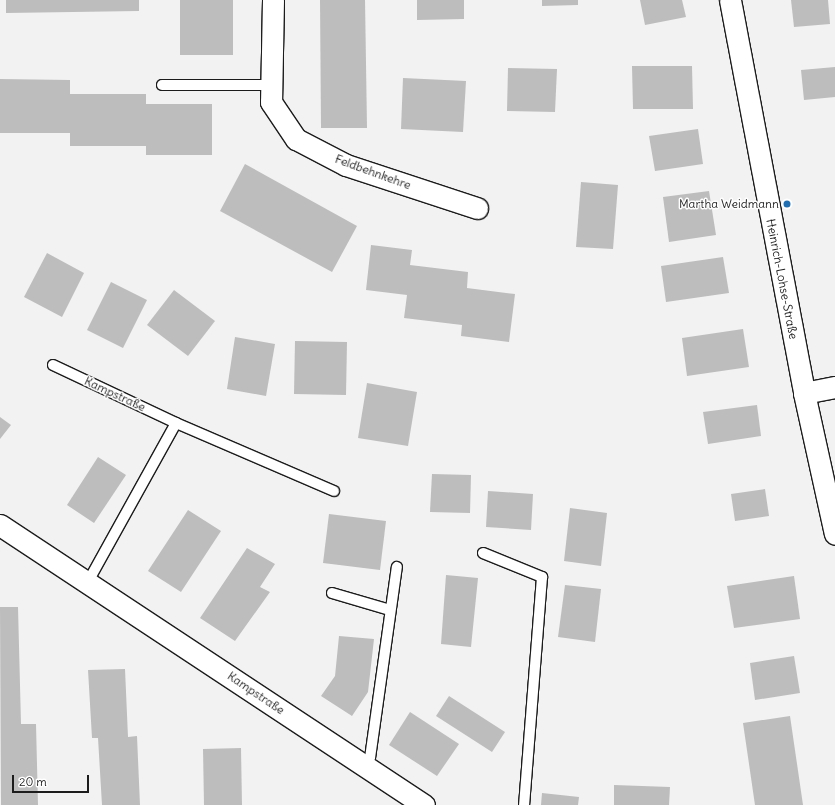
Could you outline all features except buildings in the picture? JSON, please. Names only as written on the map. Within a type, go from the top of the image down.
[{"type":"street","name":"Feldbehnkehre","points":[[273,0],[271,102],[296,139],[346,165],[477,208]]},
{"type":"street","name":"Heinrich-Lohse-Straße","points":[[730,0],[804,393],[835,534]]},
{"type":"street","points":[[804,393],[835,387]]},
{"type":"street","name":"Kampstraße","points":[[0,525],[424,805]]},
{"type":"lane","points":[[162,85],[272,85]]},
{"type":"lane","name":"Kampstraße","points":[[53,366],[176,423],[334,491]]},
{"type":"lane","points":[[88,582],[176,423]]},
{"type":"lane","points":[[482,553],[542,577],[524,805]]},
{"type":"lane","points":[[370,758],[396,567]]},
{"type":"lane","points":[[332,593],[390,610]]},
{"type":"place","name":"Martha Weidmann","points":[[787,204]]}]
